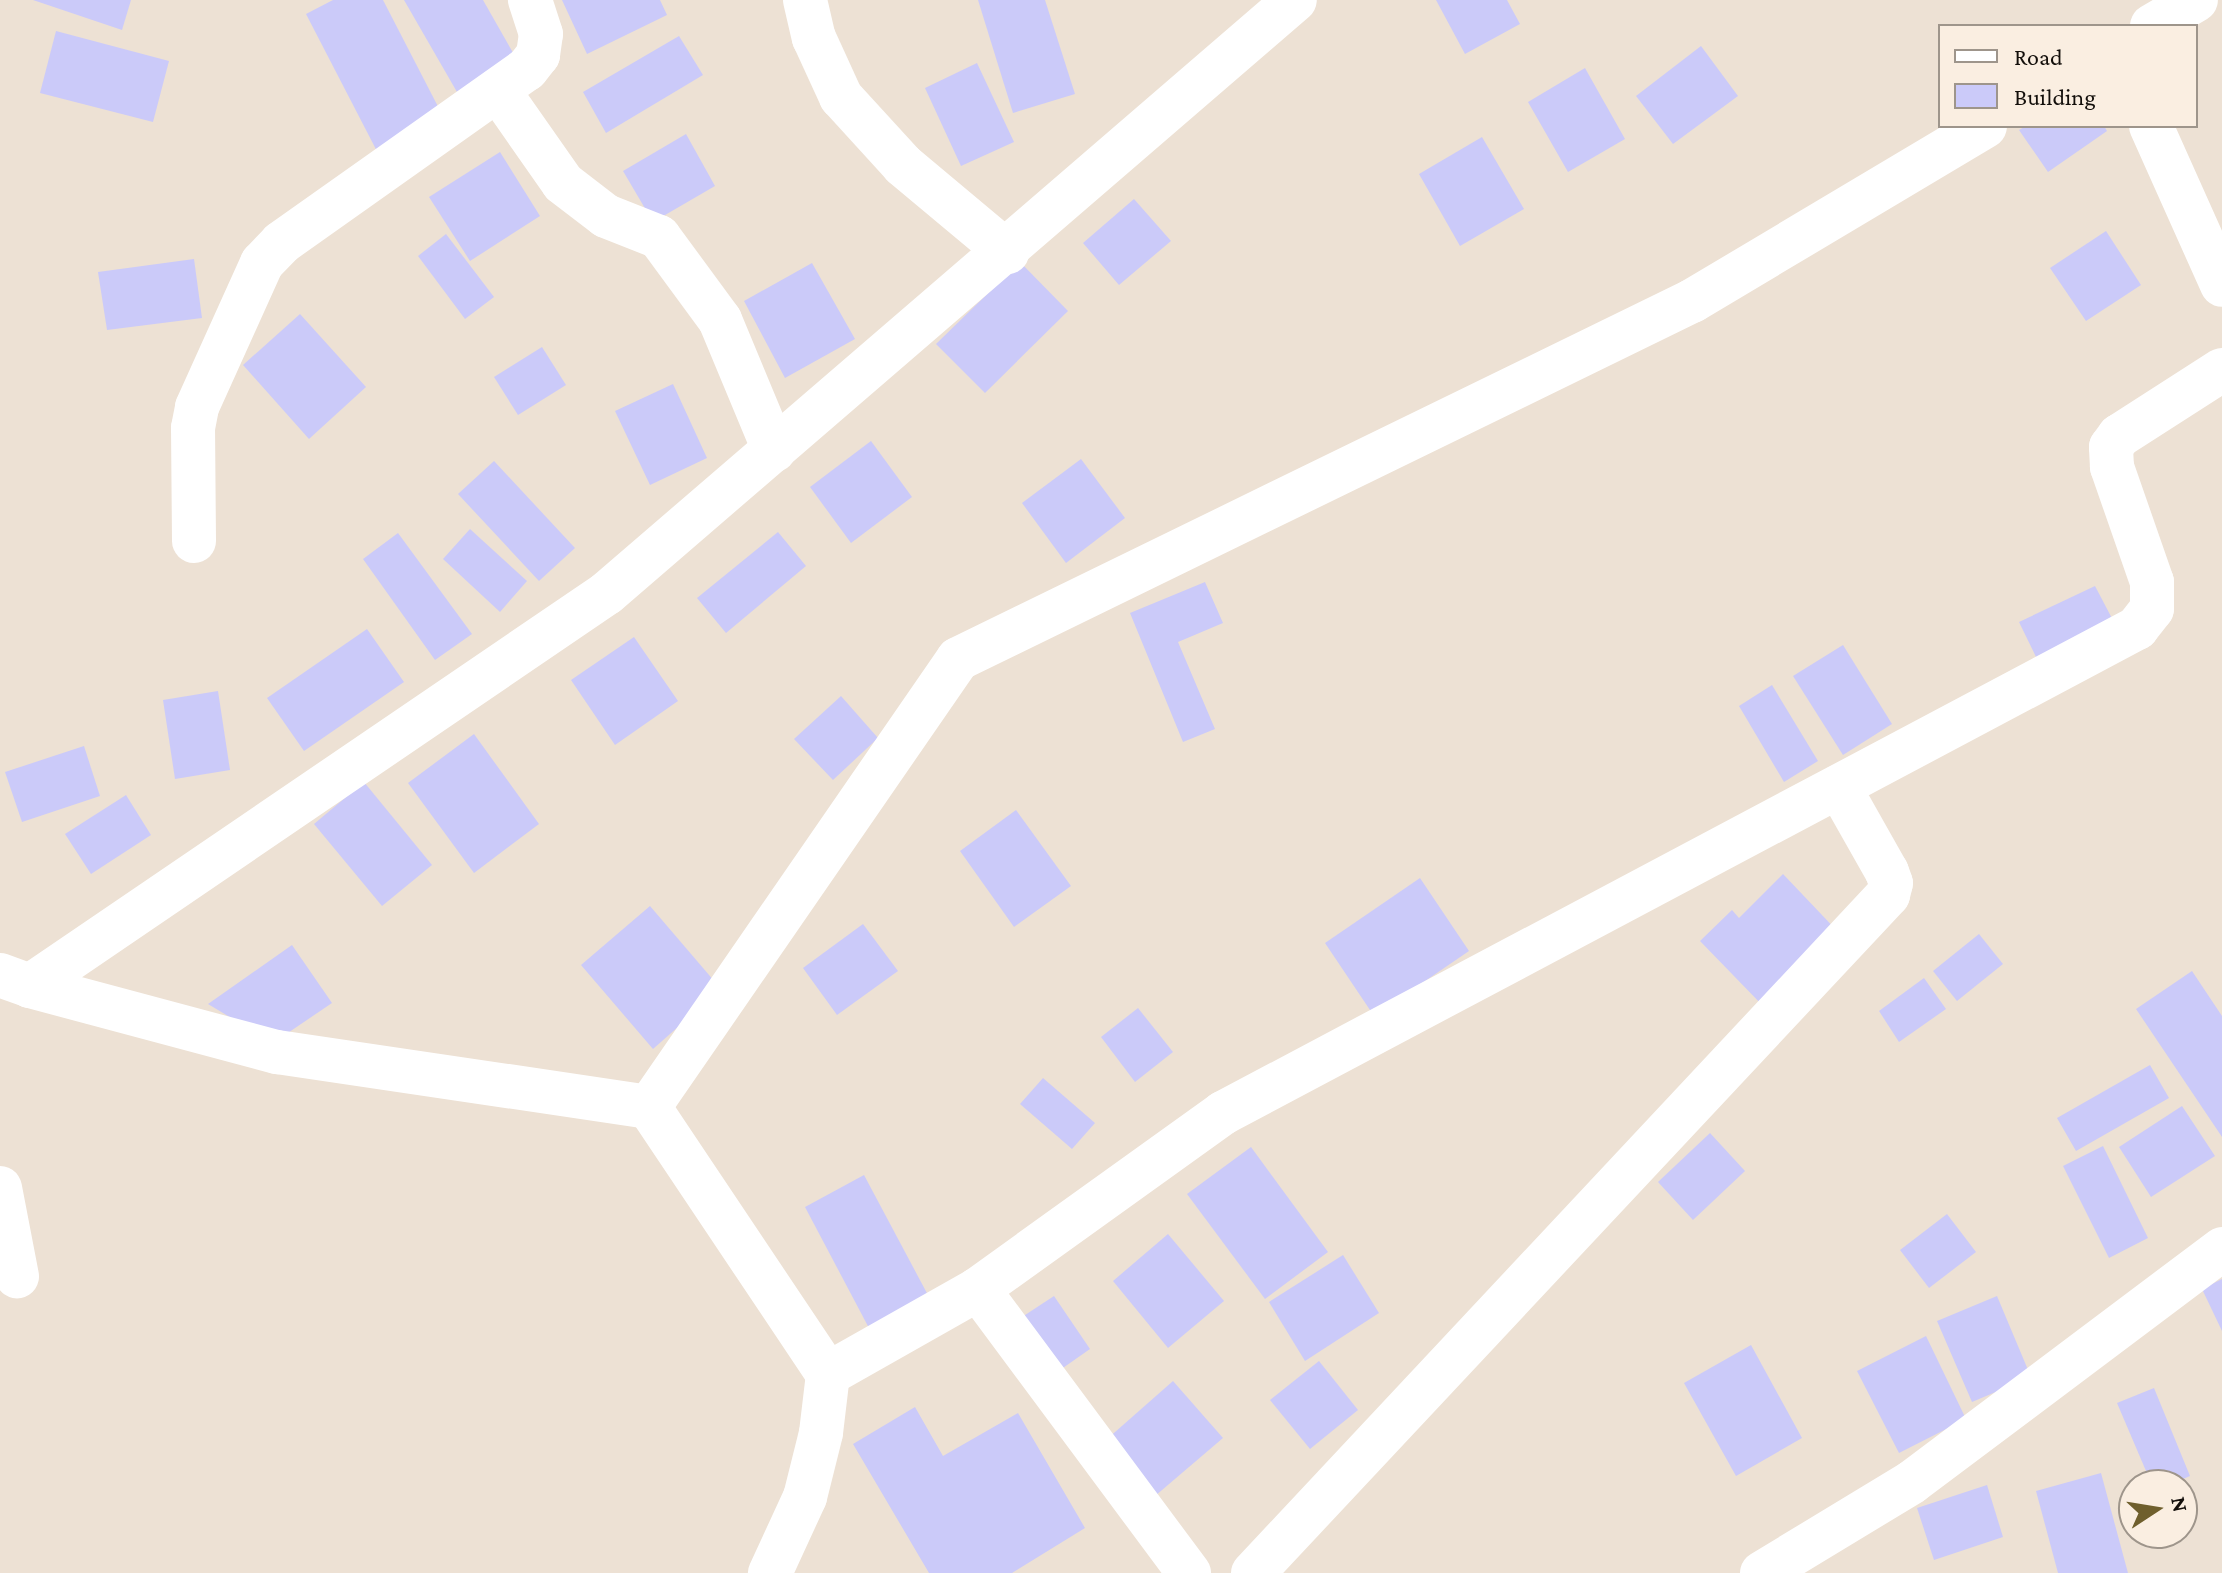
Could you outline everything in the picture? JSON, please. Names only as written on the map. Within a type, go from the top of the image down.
[{"type":"street","points":[[194,541],[193,428],[197,407],[262,263],[281,243],[527,69],[538,55],[541,34],[530,0]]},
{"type":"street","points":[[805,0],[814,38],[841,97],[903,165],[1007,252]]},
{"type":"street","points":[[2155,24],[2196,0]]},
{"type":"street","points":[[15,980],[607,593],[1007,252],[1270,9]]},
{"type":"street","points":[[498,90],[563,183],[606,216],[659,237],[720,320],[774,450]]},
{"type":"street","points":[[649,1107],[958,659],[1692,301],[1982,128]]},
{"type":"street","points":[[2152,128],[2222,285]]},
{"type":"street","points":[[828,1374],[978,1289],[1223,1113],[2137,628],[2152,609],[2152,582],[2112,467],[2111,447],[2119,436],[2222,370]]},
{"type":"street","points":[[1253,1573],[1888,895],[1891,883],[1887,872],[1839,787]]},
{"type":"street","points":[[15,980],[277,1052],[649,1107],[828,1374],[821,1433],[805,1497],[770,1573]]},
{"type":"street","points":[[0,1188],[17,1276]]},
{"type":"street","points":[[1762,1573],[1912,1482],[2222,1249]]},
{"type":"street","points":[[978,1289],[1189,1573]]},
{"type":"building","points":[[33,0],[131,0],[122,30]]},
{"type":"building","points":[[333,0],[383,0],[447,124],[381,159],[306,14]]},
{"type":"building","points":[[404,0],[483,0],[516,58],[457,92]]},
{"type":"building","points":[[562,0],[660,0],[667,15],[587,54]]},
{"type":"building","points":[[978,0],[1045,0],[1075,94],[1013,113]]},
{"type":"building","points":[[1436,0],[1507,0],[1520,24],[1465,54]]},
{"type":"building","points":[[56,31],[169,61],[153,122],[40,93]]},
{"type":"building","points":[[679,36],[703,75],[606,133],[583,92]]},
{"type":"building","points":[[1701,46],[1738,96],[1673,144],[1636,96]]},
{"type":"building","points":[[977,63],[1014,142],[961,166],[925,88]]},
{"type":"building","points":[[1585,68],[1625,139],[1568,172],[1528,102]]},
{"type":"building","points":[[2105,128],[2107,131],[2048,172],[2019,130]]},
{"type":"building","points":[[686,134],[715,186],[653,222],[623,171]]},
{"type":"building","points":[[1482,137],[1524,209],[1460,246],[1419,174]]},
{"type":"building","points":[[500,152],[540,216],[470,261],[429,197]]},
{"type":"building","points":[[1134,199],[1171,241],[1119,285],[1083,243]]},
{"type":"building","points":[[2106,231],[2141,285],[2086,321],[2050,268]]},
{"type":"building","points":[[446,234],[494,297],[465,319],[418,256]]},
{"type":"building","points":[[194,259],[202,318],[107,330],[98,272]]},
{"type":"building","points":[[1020,262],[1068,311],[985,393],[936,344]]},
{"type":"building","points":[[812,263],[855,339],[785,378],[744,301]]},
{"type":"building","points":[[300,314],[366,387],[309,439],[243,365]]},
{"type":"building","points":[[542,347],[566,385],[518,415],[494,377]]},
{"type":"building","points":[[673,384],[707,458],[650,485],[615,411]]},
{"type":"building","points":[[871,441],[912,497],[851,543],[810,487]]},
{"type":"building","points":[[1081,459],[1125,518],[1066,563],[1022,503]]},
{"type":"building","points":[[494,461],[575,548],[539,581],[458,494]]},
{"type":"building","points":[[470,529],[527,581],[500,612],[443,559]]},
{"type":"building","points":[[778,532],[806,566],[726,633],[697,598]]},
{"type":"building","points":[[398,533],[472,634],[435,660],[363,559]]},
{"type":"building","points":[[1205,582],[1223,623],[1178,642],[1215,729],[1183,742],[1130,613]]},
{"type":"building","points":[[2095,586],[2116,626],[2039,663],[2019,622]]},
{"type":"building","points":[[367,629],[404,682],[304,751],[267,698]]},
{"type":"building","points":[[634,637],[678,701],[615,745],[571,680]]},
{"type":"building","points":[[1843,645],[1892,724],[1843,755],[1793,676]]},
{"type":"building","points":[[1772,685],[1818,761],[1784,782],[1739,706]]},
{"type":"building","points":[[218,691],[230,770],[175,779],[163,700]]},
{"type":"building","points":[[841,696],[878,738],[833,780],[794,739]]},
{"type":"building","points":[[474,734],[539,824],[474,873],[408,783]]},
{"type":"building","points":[[84,746],[100,796],[22,822],[5,772]]},
{"type":"building","points":[[364,782],[432,865],[382,906],[314,824]]},
{"type":"building","points":[[126,795],[151,835],[91,874],[65,834]]},
{"type":"building","points":[[1016,810],[1071,886],[1014,927],[960,851]]},
{"type":"building","points":[[1783,874],[1841,935],[1765,1008],[1700,941],[1732,910],[1739,918]]},
{"type":"building","points":[[1420,878],[1469,951],[1374,1016],[1325,943]]},
{"type":"building","points":[[650,906],[721,989],[653,1049],[581,965]]},
{"type":"building","points":[[863,924],[898,971],[837,1015],[803,968]]},
{"type":"building","points":[[1979,934],[2003,964],[1957,1001],[1933,971]]},
{"type":"building","points":[[292,945],[332,1003],[273,1043],[208,1004]]},
{"type":"building","points":[[2192,971],[2222,1016],[2222,1137],[2136,1009]]},
{"type":"building","points":[[1924,978],[1946,1009],[1899,1042],[1879,1011]]},
{"type":"building","points":[[1138,1008],[1173,1052],[1135,1082],[1101,1037]]},
{"type":"building","points":[[2150,1065],[2169,1098],[2076,1151],[2057,1118]]},
{"type":"building","points":[[1043,1078],[1095,1123],[1072,1149],[1020,1104]]},
{"type":"building","points":[[2182,1106],[2215,1156],[2151,1197],[2119,1147]]},
{"type":"building","points":[[1710,1133],[1745,1171],[1693,1220],[1658,1182]]},
{"type":"building","points":[[2103,1146],[2148,1238],[2109,1258],[2063,1166]]},
{"type":"building","points":[[1251,1147],[1328,1252],[1265,1299],[1187,1194]]},
{"type":"building","points":[[864,1175],[929,1297],[870,1330],[805,1207]]},
{"type":"building","points":[[1947,1214],[1976,1252],[1929,1288],[1900,1250]]},
{"type":"building","points":[[1168,1234],[1224,1301],[1168,1348],[1113,1281]]},
{"type":"building","points":[[1343,1255],[1379,1313],[1305,1361],[1269,1302]]},
{"type":"building","points":[[2222,1279],[2222,1331],[2202,1289]]},
{"type":"building","points":[[1054,1296],[1090,1349],[1060,1370],[1022,1317]]},
{"type":"building","points":[[1997,1296],[2031,1377],[1972,1402],[1937,1321]]},
{"type":"building","points":[[1926,1336],[1966,1419],[1899,1453],[1857,1371]]},
{"type":"building","points":[[1751,1345],[1802,1438],[1736,1476],[1684,1383]]},
{"type":"building","points":[[1319,1361],[1358,1410],[1310,1449],[1270,1400]]},
{"type":"building","points":[[1173,1381],[1223,1438],[1155,1496],[1106,1440]]},
{"type":"building","points":[[2154,1388],[2187,1469],[2145,1469],[2117,1403]]},
{"type":"building","points":[[915,1407],[943,1456],[1018,1413],[1085,1528],[1012,1573],[929,1573],[853,1444]]},
{"type":"building","points":[[2101,1473],[2118,1536],[2118,1549],[2122,1549],[2128,1573],[2058,1573],[2036,1491]]},
{"type":"building","points":[[1987,1485],[2003,1537],[1934,1560],[1917,1508]]}]
